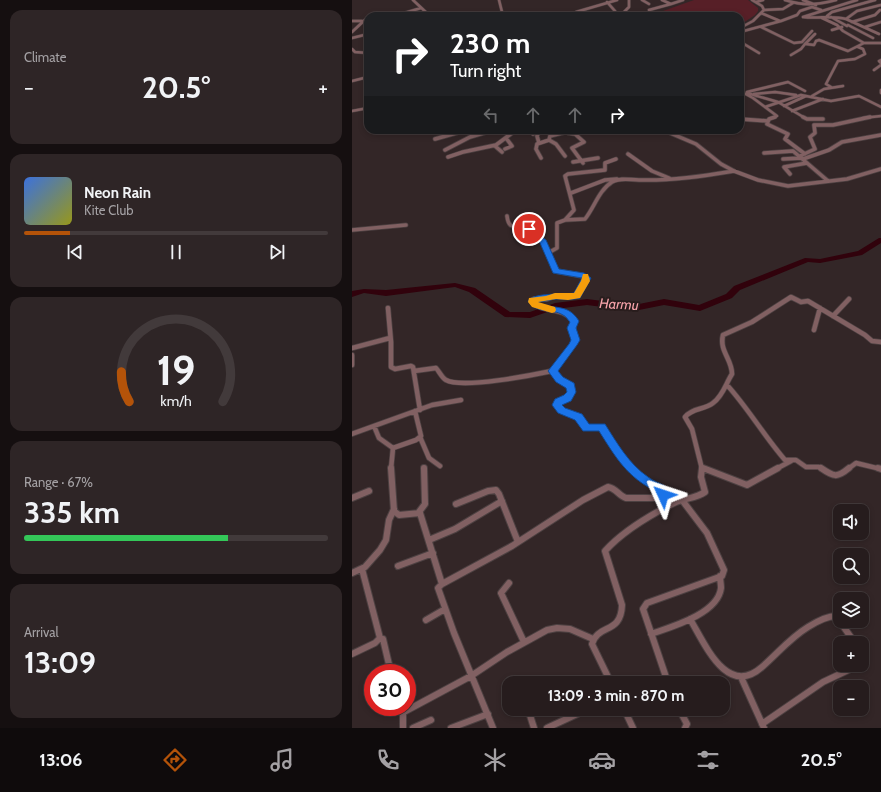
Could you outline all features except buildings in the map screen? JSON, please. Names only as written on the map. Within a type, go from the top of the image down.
[{"type":"street","points":[[413,0],[426,12]]},
{"type":"street","points":[[499,0],[502,12]]},
{"type":"street","points":[[576,12],[617,0]]},
{"type":"street","points":[[624,12],[629,7],[629,0]]},
{"type":"street","points":[[642,0],[649,4]]},
{"type":"street","points":[[662,0],[671,4]]},
{"type":"street","points":[[674,0],[679,2]]},
{"type":"street","points":[[649,10],[683,0]]},
{"type":"street","points":[[752,0],[764,10]]},
{"type":"street","points":[[756,2],[763,0]]},
{"type":"street","points":[[785,0],[821,10]]},
{"type":"street","points":[[795,0],[799,4]]},
{"type":"street","points":[[803,0],[816,5]]},
{"type":"street","points":[[744,31],[781,21],[798,14],[800,11],[836,0]]},
{"type":"street","points":[[803,17],[821,10],[857,0]]},
{"type":"street","points":[[798,14],[811,19],[822,18],[834,12],[875,0]]},
{"type":"street","points":[[607,2],[615,10]]},
{"type":"street","points":[[828,2],[836,6]]},
{"type":"street","points":[[744,26],[753,21],[764,10],[785,9],[793,3]]},
{"type":"street","points":[[846,19],[848,16],[856,12],[881,5]]},
{"type":"street","points":[[408,12],[421,8]]},
{"type":"street","points":[[852,22],[873,15],[880,10]]},
{"type":"street","points":[[761,13],[781,21]]},
{"type":"street","points":[[828,16],[846,19],[855,24],[866,27],[878,34],[868,36]]},
{"type":"street","points":[[828,16],[873,38]]},
{"type":"street","points":[[822,18],[841,27],[843,31],[864,43],[881,43]]},
{"type":"street","points":[[352,21],[362,21]]},
{"type":"street","points":[[352,32],[362,21]]},
{"type":"street","points":[[866,27],[881,22]]},
{"type":"street","points":[[832,30],[855,24]]},
{"type":"street","points":[[874,24],[881,28]]},
{"type":"street","points":[[762,27],[791,42],[814,45],[816,40],[819,40],[848,52],[864,43]]},
{"type":"street","points":[[800,43],[812,31]]},
{"type":"street","points":[[791,55],[801,49],[815,34]]},
{"type":"street","points":[[352,38],[364,35]]},
{"type":"street","points":[[744,44],[748,43]]},
{"type":"street","points":[[744,46],[759,53]]},
{"type":"street","points":[[831,87],[826,84],[839,61],[851,60],[865,54],[863,50],[858,47]]},
{"type":"street","points":[[352,50],[358,53]]},
{"type":"street","points":[[352,54],[364,52]]},
{"type":"street","points":[[874,70],[881,63]]},
{"type":"street","points":[[352,81],[364,78]]},
{"type":"street","points":[[746,93],[788,82],[805,91]]},
{"type":"street","points":[[812,96],[824,89],[844,86]]},
{"type":"street","points":[[753,94],[762,92],[782,92],[807,95],[831,101],[859,96],[881,108]]},
{"type":"street","points":[[746,93],[778,102],[807,119],[823,119]]},
{"type":"street","points":[[744,118],[768,121],[770,118],[777,116],[746,93]]},
{"type":"street","points":[[765,107],[798,95]]},
{"type":"street","points":[[784,106],[807,95]]},
{"type":"street","points":[[792,110],[823,99]]},
{"type":"street","points":[[352,111],[364,109]]},
{"type":"street","points":[[802,158],[805,154],[815,148],[810,137],[815,133],[814,125],[832,125],[868,116],[881,116]]},
{"type":"street","points":[[768,121],[768,125],[788,134],[785,139],[805,154]]},
{"type":"street","points":[[436,139],[453,134]]},
{"type":"street","points":[[445,150],[470,137],[480,134]]},
{"type":"street","points":[[448,157],[459,153],[495,146],[512,134]]},
{"type":"street","points":[[538,134],[537,136],[539,143],[536,149],[541,158]]},
{"type":"street","points":[[539,143],[549,140],[550,136],[556,134]]},
{"type":"street","points":[[575,134],[584,142],[572,148],[582,161]]},
{"type":"street","points":[[672,134],[696,144],[721,164],[734,171],[758,180],[789,187],[849,179],[881,169]]},
{"type":"street","points":[[783,159],[802,158],[829,150],[842,142],[881,135]]},
{"type":"street","points":[[505,149],[512,146],[506,138]]},
{"type":"street","points":[[549,140],[556,144],[565,156]]},
{"type":"street","points":[[495,146],[502,152]]},
{"type":"street","points":[[764,153],[791,151],[802,158],[828,181]]},
{"type":"street","points":[[628,154],[652,171],[671,179]]},
{"type":"street","points":[[573,162],[598,158]]},
{"type":"street","points":[[548,253],[557,248],[556,224],[564,220],[574,210],[571,192],[565,177],[566,175],[605,170],[605,163],[616,159]]},
{"type":"street","points":[[790,174],[784,167],[808,163]]},
{"type":"street","points":[[571,192],[587,188],[605,180],[696,178],[734,171]]},
{"type":"street","points":[[564,220],[585,218],[600,197],[603,189],[615,180],[620,179]]},
{"type":"street","points":[[414,371],[436,368],[446,380],[461,383],[510,379],[553,371],[573,345],[575,340],[572,328],[575,323],[568,313],[544,308],[533,303],[532,300],[547,299],[555,296],[577,296],[587,278],[584,276],[557,272],[540,238],[528,228],[511,226],[508,223],[507,216]]},
{"type":"street","points":[[352,230],[406,226]]},
{"type":"street","points":[[593,639],[614,625],[621,618],[623,613],[606,550],[616,539],[682,500],[698,496],[705,492],[701,477],[702,468],[692,429],[685,417],[690,412],[714,403],[727,385],[727,381],[732,371],[724,353],[722,341],[723,335],[752,322],[790,296],[801,302],[807,300],[865,335],[872,341],[881,342]]},
{"type":"street","points":[[833,316],[849,299]]},
{"type":"street","points":[[388,308],[392,369],[413,367],[417,410],[421,433],[420,437],[429,459],[434,464],[440,466]]},
{"type":"street","points":[[814,330],[820,308]]},
{"type":"street","points":[[352,348],[390,338]]},
{"type":"street","points":[[352,355],[352,365]]},
{"type":"street","points":[[493,728],[445,610],[438,590],[442,584],[518,542],[583,500],[608,487],[613,487],[621,497],[624,498],[639,497],[657,499],[663,495],[662,489],[645,481],[626,462],[601,427],[587,428],[579,417],[559,409],[557,403],[571,395],[571,387],[559,379],[553,371]]},
{"type":"street","points":[[727,385],[737,396],[770,443],[786,461],[798,461],[806,467],[819,467],[835,476],[841,474],[856,463],[881,469]]},
{"type":"street","points":[[352,434],[432,405],[462,400]]},
{"type":"street","points":[[374,426],[380,438],[394,448]]},
{"type":"street","points":[[352,573],[362,569],[371,561],[386,540],[389,520],[394,509],[391,473],[392,452],[394,448],[420,437]]},
{"type":"street","points":[[702,468],[747,485],[793,460]]},
{"type":"street","points":[[394,509],[399,515],[419,512],[425,504],[424,468]]},
{"type":"street","points":[[456,504],[494,490],[498,492],[518,542]]},
{"type":"street","points":[[352,498],[369,491]]},
{"type":"street","points":[[666,676],[643,612],[644,606],[647,603],[720,576],[723,574],[724,570],[702,525],[682,500]]},
{"type":"street","points":[[428,540],[455,529],[502,501]]},
{"type":"street","points":[[419,512],[442,584]]},
{"type":"street","points":[[398,566],[432,553]]},
{"type":"street","points":[[352,654],[358,649],[375,644],[380,638],[362,569]]},
{"type":"street","points":[[651,634],[690,618],[709,608],[721,590],[720,576]]},
{"type":"street","points":[[509,583],[501,593],[524,642]]},
{"type":"street","points":[[426,620],[445,610]]},
{"type":"street","points":[[690,618],[722,667],[731,674],[741,677],[752,675],[788,640],[832,616],[836,616],[850,636]]},
{"type":"street","points":[[416,703],[471,676],[524,642],[547,630],[557,628],[570,629],[593,639]]},
{"type":"street","points":[[383,639],[389,664]]},
{"type":"street","points":[[593,639],[593,647],[608,676]]},
{"type":"street","points":[[741,677],[763,726],[823,682],[844,672]]},
{"type":"street","points":[[451,728],[488,714]]},
{"type":"street","points":[[402,716],[403,728]]},
{"type":"street","points":[[530,716],[534,728]]},
{"type":"street","points":[[546,728],[573,716]]},
{"type":"street","points":[[627,716],[633,728]]},
{"type":"street","points":[[683,716],[687,724],[686,728]]},
{"type":"street","points":[[413,728],[431,720]]},
{"type":"shaded area","points":[[694,0],[748,0],[758,8],[755,15],[744,22],[744,12],[662,12]]},
{"type":"waterway","name":"Harmu","points":[[352,294],[364,291],[386,293],[455,285],[472,290],[508,315],[530,315],[555,306],[587,302],[634,308],[664,302],[700,308],[729,296],[737,288],[807,260],[820,261],[860,253],[881,240]]},
{"type":"slow traffic","points":[[552,310],[535,305],[532,300],[547,299],[555,296],[575,297],[578,295],[586,281],[586,276]]},
{"type":"route","points":[[529,229],[543,242],[556,271],[586,276],[587,278],[578,295],[575,297],[555,296],[547,299],[532,300],[535,305],[566,312],[574,321],[572,332],[575,340],[573,345],[553,371],[559,379],[571,387],[571,395],[557,403],[559,409],[579,417],[587,428],[598,426],[601,427],[622,458],[645,481],[662,489],[663,495]]}]
